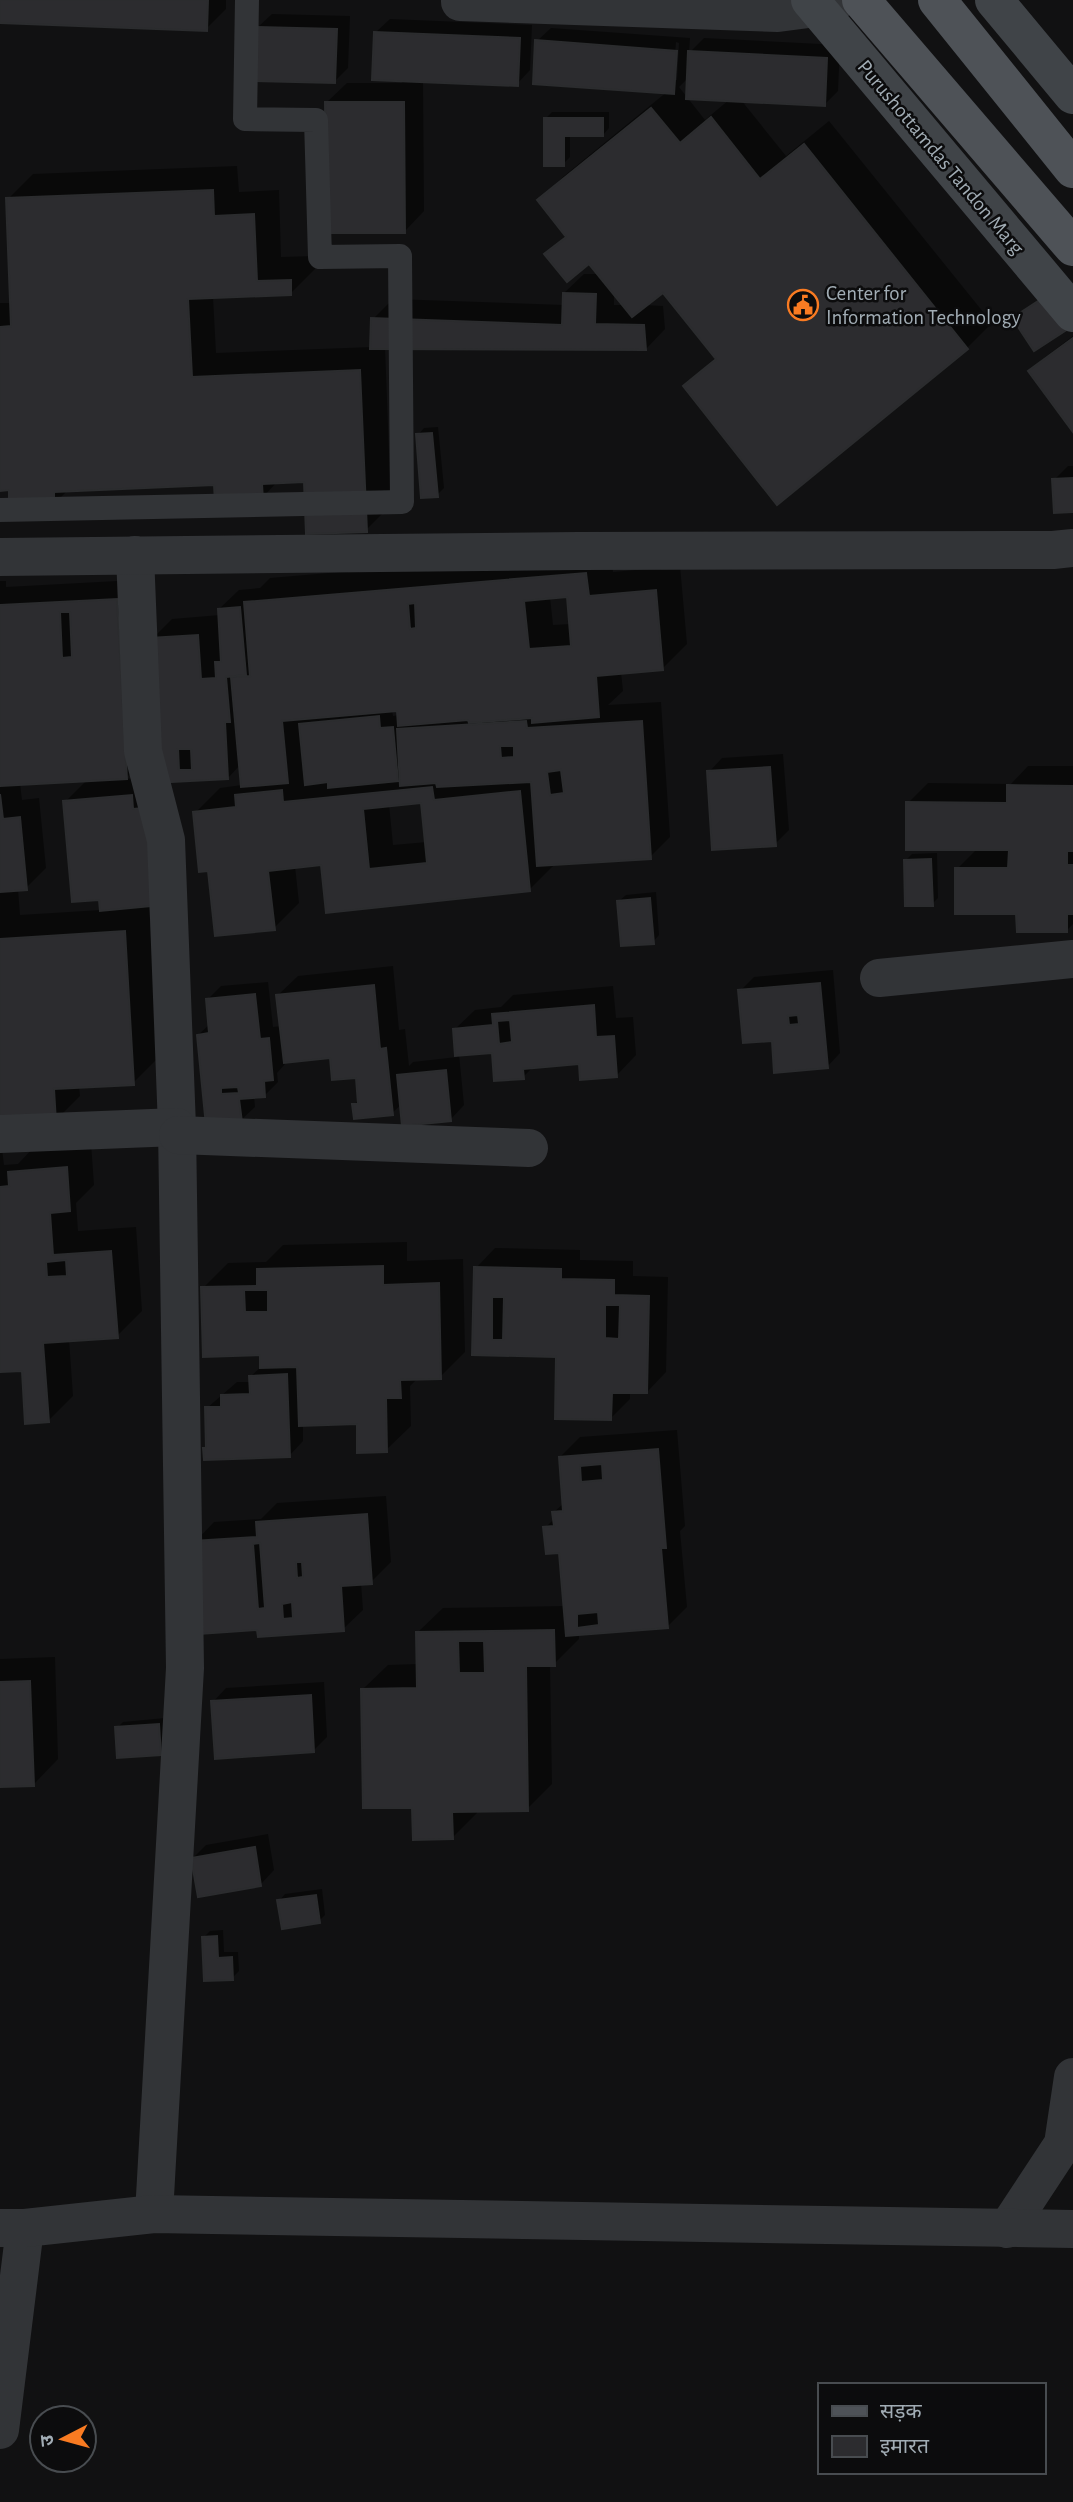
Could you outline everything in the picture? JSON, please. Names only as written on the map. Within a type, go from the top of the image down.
[{"type":"main road","points":[[861,0],[1073,247]]},
{"type":"main road","points":[[937,0],[1073,169]]},
{"type":"main road","points":[[994,0],[1073,95]]},
{"type":"main road","name":"Purushottamdas Tandon Marg","points":[[821,3],[1073,313]]},
{"type":"street","points":[[460,0],[778,13],[821,3]]},
{"type":"street","points":[[0,557],[1073,548]]},
{"type":"street","points":[[135,555],[143,751],[166,841],[178,1131],[185,1668],[154,2214]]},
{"type":"street","points":[[879,978],[1073,959]]},
{"type":"street","points":[[0,1133],[178,1131],[529,1148]]},
{"type":"street","points":[[1007,2229],[1063,2144],[1073,2077]]},
{"type":"street","points":[[0,2430],[13,2228],[154,2214],[1073,2229]]},
{"type":"lane","points":[[0,510],[402,502],[400,256],[320,257],[316,120],[245,119],[247,0]]},
{"type":"building","points":[[0,0],[208,0],[207,31],[0,23]]},
{"type":"building","points":[[257,27],[337,29],[335,83],[255,81]]},
{"type":"building","points":[[374,32],[520,38],[518,86],[372,80]]},
{"type":"building","points":[[535,40],[677,51],[674,94],[533,84]]},
{"type":"building","points":[[688,51],[827,58],[825,106],[686,99]]},
{"type":"building","points":[[325,102],[404,102],[405,233],[326,233]]},
{"type":"building","name":"Center for Information Technology","points":[[651,108],[680,143],[711,117],[760,179],[804,144],[968,349],[777,505],[683,386],[716,359],[663,293],[632,317],[589,264],[567,282],[544,254],[566,237],[537,200]]},
{"type":"building","points":[[544,118],[603,118],[603,136],[564,136],[564,166],[544,166]]},
{"type":"building","points":[[213,190],[214,216],[254,214],[257,281],[291,280],[291,295],[188,299],[192,377],[360,370],[367,532],[306,534],[304,482],[262,484],[263,500],[215,502],[214,485],[54,492],[54,506],[9,508],[9,490],[0,491],[0,327],[11,326],[6,198]]},
{"type":"building","points":[[563,293],[596,294],[595,324],[644,325],[646,350],[370,349],[371,318],[562,325]]},
{"type":"building","points":[[1046,296],[1068,329],[1034,351],[1012,318]]},
{"type":"building","points":[[1073,338],[1073,432],[1028,371]]},
{"type":"building","points":[[432,433],[438,497],[421,498],[416,434]]},
{"type":"building","points":[[1073,478],[1073,512],[1054,513],[1052,479]]},
{"type":"building","points":[[586,573],[589,596],[656,590],[663,670],[596,676],[599,717],[532,723],[532,718],[398,726],[397,711],[282,721],[288,783],[241,787],[231,677],[250,676],[244,602]],"holes":[[[567,597],[571,646],[529,649],[524,601]],[[415,603],[416,628],[410,629],[408,604]]]},
{"type":"building","points":[[117,599],[127,779],[0,786],[0,605]],"holes":[[[60,612],[70,612],[72,657],[62,658]]]},
{"type":"building","points":[[240,607],[246,675],[226,677],[230,722],[225,722],[228,779],[153,783],[150,638],[198,635],[201,679],[216,678],[215,662],[221,662],[218,609]],"holes":[[[178,749],[191,749],[192,770],[179,770]]]},
{"type":"building","points":[[379,716],[380,728],[393,727],[398,781],[328,788],[328,782],[305,785],[299,724]]},
{"type":"building","points":[[526,721],[527,728],[642,721],[651,859],[537,866],[531,782],[437,787],[436,783],[400,786],[397,729]],"holes":[[[500,746],[514,746],[514,757],[501,758]],[[561,770],[564,793],[550,795],[547,772]]]},
{"type":"building","points":[[770,767],[776,846],[712,850],[707,771]]},
{"type":"building","points":[[1007,785],[1072,786],[1073,851],[1067,851],[1067,865],[1073,865],[1073,914],[1067,914],[1067,932],[1017,932],[1016,914],[955,914],[955,868],[1008,868],[1009,850],[906,850],[906,802],[1007,803]]},
{"type":"building","points":[[432,787],[434,800],[520,791],[530,891],[326,913],[321,865],[268,871],[275,930],[215,936],[208,871],[199,872],[193,812],[236,807],[235,795],[282,790],[283,802]],"holes":[[[421,803],[427,863],[369,869],[363,809]]]},
{"type":"building","points":[[0,794],[3,819],[20,817],[27,890],[0,892]]},
{"type":"building","points":[[132,795],[133,809],[152,807],[161,905],[100,911],[99,900],[72,902],[63,801]]},
{"type":"building","points":[[931,859],[933,906],[905,906],[904,860]]},
{"type":"building","points":[[650,898],[654,944],[621,946],[617,901]]},
{"type":"building","points":[[125,931],[134,1085],[54,1089],[56,1122],[0,1126],[0,939]]},
{"type":"building","points":[[820,983],[828,1068],[774,1073],[772,1041],[743,1043],[738,990]],"holes":[[[798,1015],[799,1024],[789,1025],[788,1016]]]},
{"type":"building","points":[[374,985],[380,1049],[386,1048],[393,1115],[354,1119],[352,1104],[358,1104],[356,1078],[332,1080],[330,1058],[284,1063],[276,995]]},
{"type":"building","points":[[255,994],[260,1039],[269,1038],[273,1080],[264,1081],[265,1097],[239,1099],[242,1122],[206,1126],[197,1035],[209,1033],[206,999]],"holes":[[[238,1087],[239,1093],[221,1094],[221,1088]]]},
{"type":"building","points":[[594,1005],[596,1037],[614,1036],[617,1077],[580,1080],[579,1064],[523,1069],[524,1079],[494,1081],[492,1053],[455,1056],[453,1029],[493,1025],[492,1014]],"holes":[[[510,1020],[512,1042],[499,1044],[497,1021]]]},
{"type":"building","points":[[446,1070],[451,1121],[402,1126],[397,1075]]},
{"type":"building","points":[[67,1167],[70,1211],[50,1213],[53,1255],[111,1251],[118,1338],[43,1343],[49,1422],[25,1424],[22,1371],[0,1372],[0,1187],[9,1186],[8,1172]],"holes":[[[66,1260],[67,1276],[47,1277],[46,1262]]]},
{"type":"building","points":[[383,1266],[383,1285],[439,1283],[441,1379],[400,1380],[401,1398],[386,1398],[387,1452],[357,1453],[357,1424],[299,1426],[297,1367],[260,1368],[260,1355],[203,1357],[201,1287],[257,1286],[257,1269]],"holes":[[[244,1290],[268,1290],[268,1312],[245,1312]]]},
{"type":"building","points":[[474,1267],[561,1269],[561,1279],[614,1280],[614,1295],[649,1296],[647,1393],[612,1393],[611,1420],[555,1419],[556,1357],[472,1355]],"holes":[[[492,1297],[504,1297],[503,1340],[492,1340]],[[605,1305],[620,1305],[619,1339],[605,1338]]]},
{"type":"building","points":[[287,1374],[290,1457],[204,1460],[205,1407],[221,1407],[221,1395],[250,1394],[249,1376]]},
{"type":"building","points":[[658,1449],[666,1548],[661,1548],[668,1628],[566,1636],[559,1553],[546,1554],[543,1527],[554,1526],[552,1512],[563,1511],[559,1457]],"holes":[[[602,1464],[603,1480],[581,1482],[580,1466]],[[598,1612],[599,1625],[577,1628],[577,1614]]]},
{"type":"building","points":[[367,1514],[372,1584],[341,1586],[344,1631],[258,1637],[257,1630],[199,1634],[193,1541],[257,1537],[256,1522]],"holes":[[[260,1543],[265,1608],[258,1609],[253,1544]],[[296,1562],[302,1562],[303,1577],[297,1578]],[[292,1602],[293,1618],[283,1619],[282,1604]]]},
{"type":"building","points":[[554,1630],[555,1666],[526,1666],[528,1811],[452,1812],[453,1839],[413,1840],[412,1808],[363,1808],[361,1689],[417,1688],[416,1632]],"holes":[[[458,1641],[484,1641],[485,1673],[459,1673]]]},
{"type":"building","points":[[30,1681],[34,1786],[0,1787],[0,1682]]},
{"type":"building","points":[[311,1695],[314,1752],[215,1759],[211,1701]]},
{"type":"building","points":[[159,1724],[161,1755],[117,1758],[115,1727]]},
{"type":"building","points":[[255,1847],[261,1886],[198,1897],[191,1858]]},
{"type":"building","points":[[316,1895],[320,1923],[282,1929],[277,1900]]},
{"type":"building","points":[[217,1936],[218,1958],[232,1957],[233,1980],[204,1981],[202,1937]]},
{"type":"place","name":"Center for Information Technology","points":[[803,305]]}]
